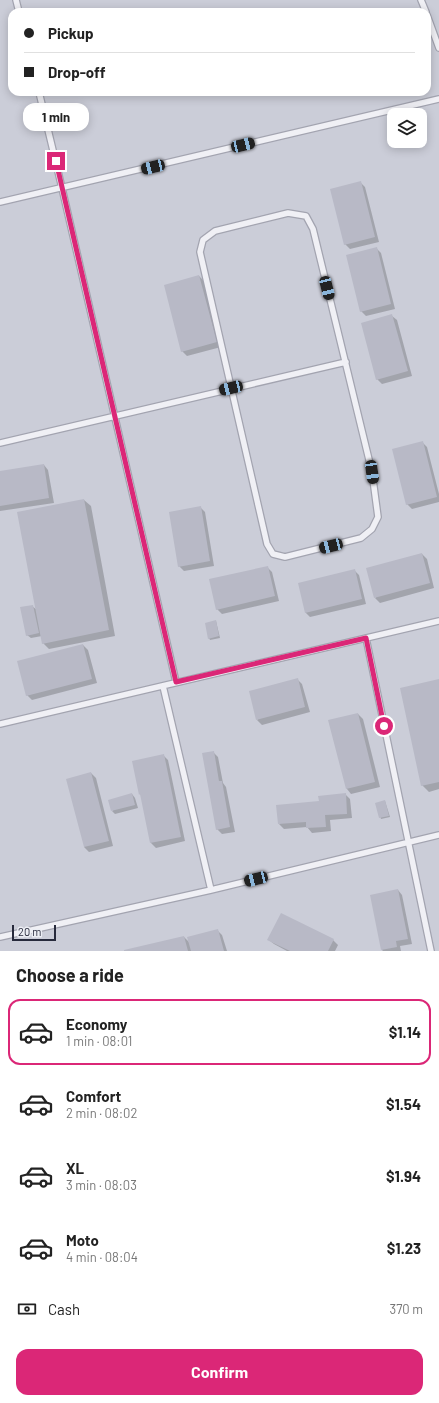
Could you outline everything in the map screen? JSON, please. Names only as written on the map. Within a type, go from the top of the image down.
[{"type":"lane","points":[[431,26],[439,48]]},
{"type":"lane","points":[[40,96],[176,682]]},
{"type":"lane","points":[[0,202],[439,99]]},
{"type":"lane","points":[[288,213],[306,216],[313,229],[372,472],[378,517],[372,529],[361,538],[285,557],[273,554],[267,544],[231,388],[200,252],[203,240],[215,231],[288,213]]},
{"type":"lane","points":[[0,443],[346,362]]},
{"type":"lane","points":[[0,724],[439,621]]},
{"type":"lane","points":[[366,638],[431,951]]},
{"type":"lane","points":[[163,686],[211,890]]},
{"type":"lane","points":[[0,937],[211,890],[439,835]]},
{"type":"shaded area","points":[[0,0],[439,0],[439,951],[0,951]]},
{"type":"building","points":[[361,181],[375,237],[344,245],[330,189]]},
{"type":"building","points":[[377,247],[391,304],[360,312],[346,255]]},
{"type":"building","points":[[199,275],[217,342],[181,352],[164,285]]},
{"type":"building","points":[[392,314],[408,371],[376,380],[361,323]]},
{"type":"building","points":[[423,441],[437,497],[406,505],[392,449]]},
{"type":"building","points":[[44,464],[49,498],[0,506],[0,471]]},
{"type":"building","points":[[84,499],[109,630],[42,644],[17,512]]},
{"type":"building","points":[[201,506],[210,561],[178,567],[169,512]]},
{"type":"building","points":[[422,553],[430,583],[374,598],[366,568]]},
{"type":"building","points":[[268,566],[275,596],[216,610],[209,579]]},
{"type":"building","points":[[355,569],[362,599],[305,613],[298,583]]},
{"type":"building","points":[[33,605],[39,633],[26,636],[20,607]]},
{"type":"building","points":[[216,620],[219,636],[208,639],[205,623]]},
{"type":"building","points":[[83,644],[92,679],[26,696],[17,661]]},
{"type":"building","points":[[298,678],[305,707],[256,720],[249,691]]},
{"type":"building","points":[[439,679],[439,782],[421,786],[400,688]]},
{"type":"building","points":[[358,713],[375,782],[346,789],[328,720]]},
{"type":"building","points":[[214,751],[219,781],[222,781],[230,827],[216,830],[202,753]]},
{"type":"building","points":[[164,754],[181,837],[150,843],[132,761]]},
{"type":"building","points":[[91,772],[109,841],[84,847],[66,779]]},
{"type":"building","points":[[132,793],[135,805],[111,811],[108,800]]},
{"type":"building","points":[[346,793],[347,814],[325,815],[326,827],[306,828],[306,822],[278,824],[276,805],[319,801],[318,796]]},
{"type":"building","points":[[385,800],[389,816],[379,818],[375,803]]},
{"type":"building","points":[[398,889],[408,939],[396,941],[397,947],[381,950],[370,895]]},
{"type":"building","points":[[281,913],[334,939],[328,951],[290,951],[267,940]]},
{"type":"building","points":[[218,929],[224,951],[191,951],[187,937]]},
{"type":"building","points":[[184,936],[188,951],[124,951],[124,950]]},
{"type":"route","points":[[56,161],[176,682],[366,638],[384,726]]}]
